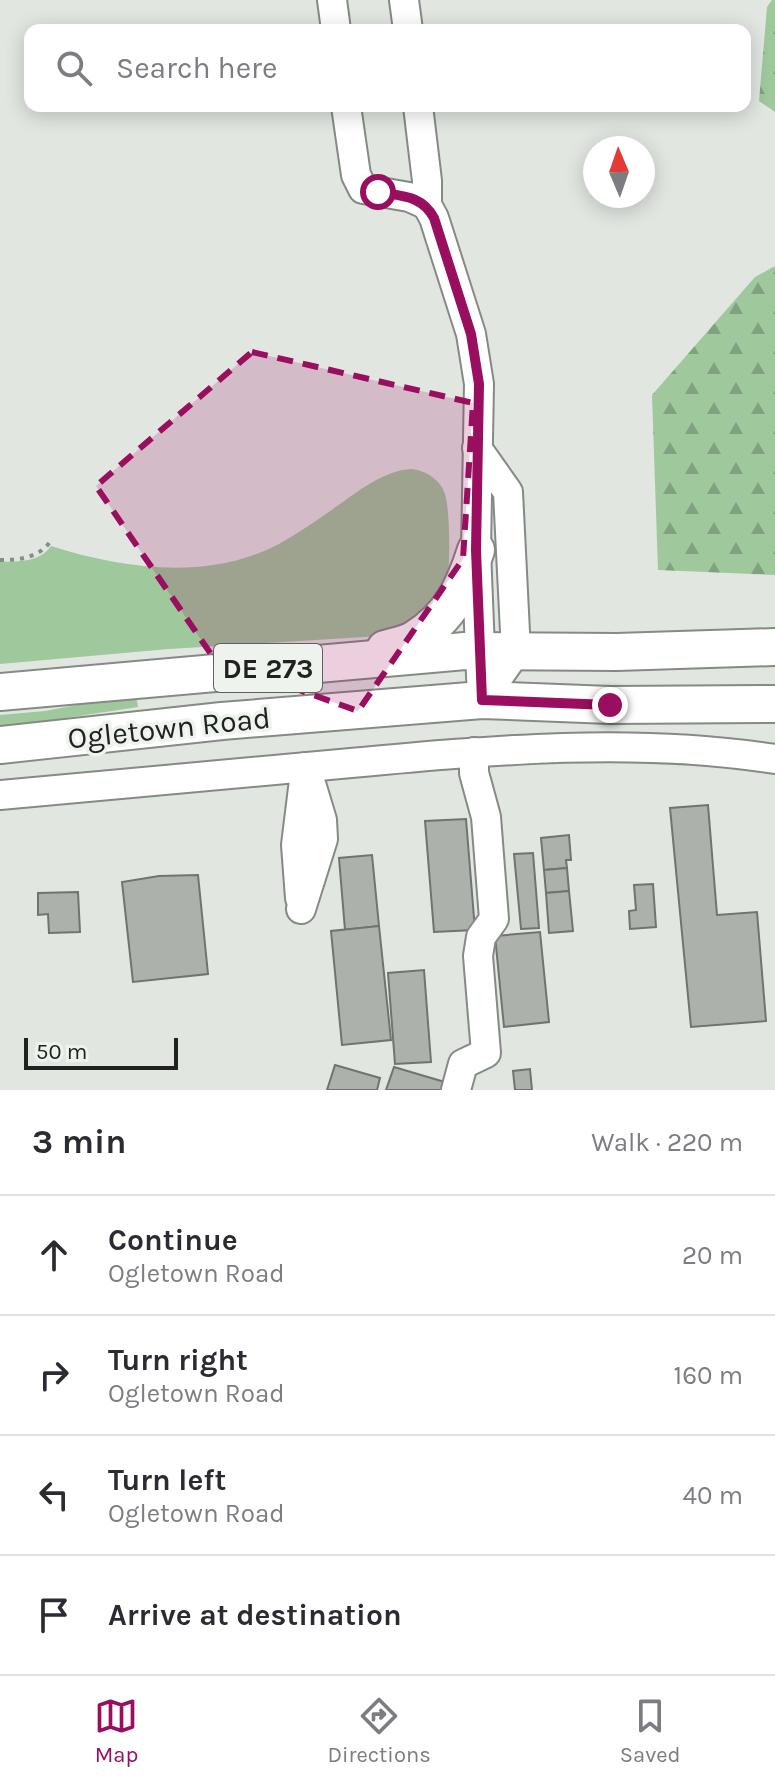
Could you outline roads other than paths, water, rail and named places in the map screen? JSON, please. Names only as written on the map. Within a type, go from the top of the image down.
[{"type":"main road","points":[[349,661],[414,640],[444,614],[463,588],[476,550]]},
{"type":"main road","name":"Ogletown Road","points":[[0,692],[480,652],[775,647]]},
{"type":"main road","name":"Ogletown Road","points":[[0,745],[222,721],[482,700],[610,705],[775,704]]},
{"type":"street","points":[[332,0],[335,24]]},
{"type":"street","points":[[404,0],[407,24]]},
{"type":"street","points":[[347,112],[356,175],[363,189],[409,197],[427,205]]},
{"type":"street","points":[[419,112],[427,205],[434,218],[471,334],[479,384],[476,550],[482,700]]},
{"type":"street","points":[[477,448],[508,492],[516,652],[482,700]]},
{"type":"street","points":[[0,795],[474,752],[657,747],[722,751],[775,759]]},
{"type":"street","points":[[456,1090],[463,1064],[486,1053],[478,956],[481,937],[494,919],[486,817],[474,773],[474,752]]}]
